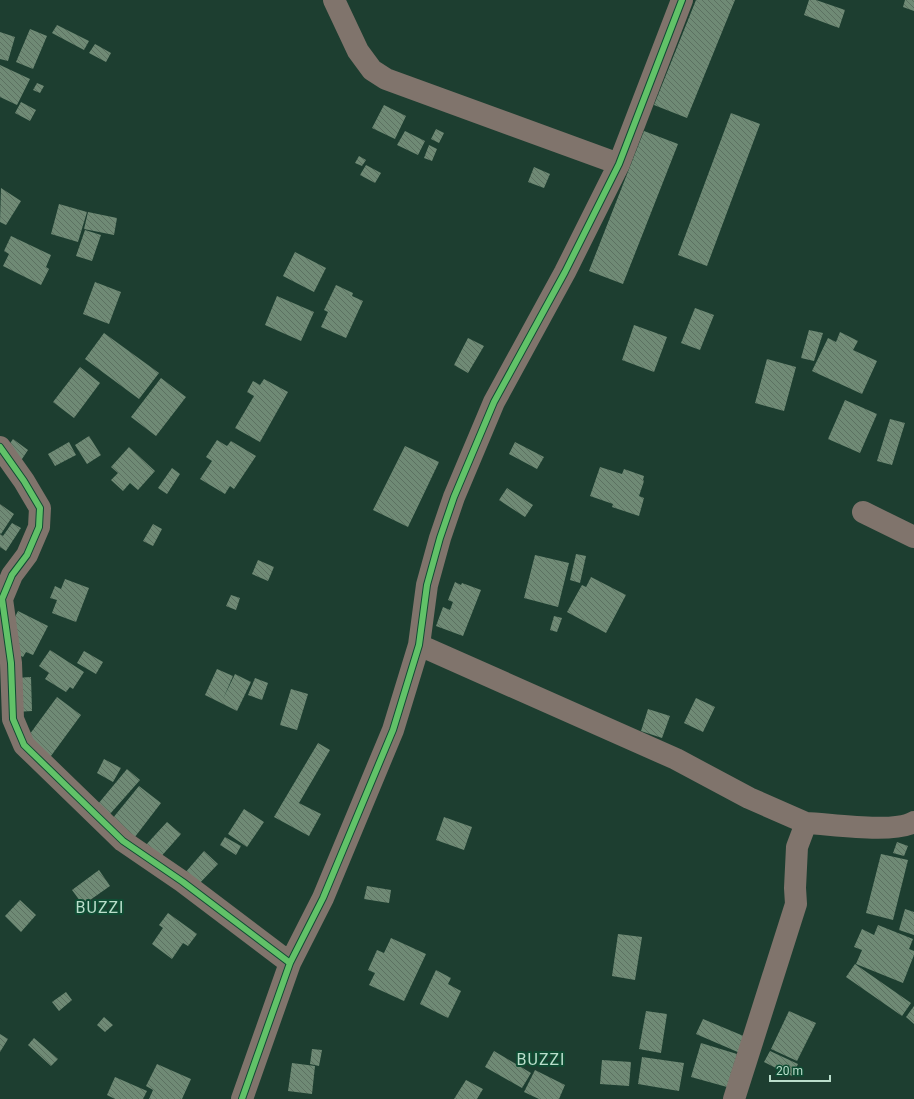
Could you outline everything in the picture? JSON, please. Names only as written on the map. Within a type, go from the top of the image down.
[{"type":"street","points":[[334,0],[358,51],[372,70],[386,79],[619,164]]},
{"type":"street","points":[[242,1099],[290,963],[323,898],[393,730],[419,645],[427,585],[440,538],[454,497],[494,402],[566,272],[619,164],[682,0]]},
{"type":"street","points":[[0,447],[24,481],[40,508],[39,527],[27,555],[12,575],[2,599],[11,663],[13,719],[24,745],[123,841],[183,882],[290,963]]},
{"type":"street","points":[[863,512],[914,537]]},
{"type":"street","points":[[419,645],[676,759],[749,798],[806,823],[880,828],[908,825],[914,822]]},
{"type":"street","points":[[734,1099],[796,904],[797,847],[806,823]]},
{"type":"building","points":[[696,0],[735,0],[687,118],[654,105]]},
{"type":"building","points":[[809,0],[816,0],[845,10],[839,28],[804,15]]},
{"type":"building","points":[[905,0],[914,0],[914,11],[903,7]]},
{"type":"building","points":[[57,25],[89,41],[84,50],[52,33]]},
{"type":"building","points":[[30,29],[47,36],[33,69],[16,62]]},
{"type":"building","points":[[0,32],[15,37],[8,61],[0,59]]},
{"type":"building","points":[[95,44],[111,53],[106,62],[89,53]]},
{"type":"building","points":[[0,65],[30,79],[17,105],[0,97]]},
{"type":"building","points":[[37,83],[44,86],[40,93],[33,90]]},
{"type":"building","points":[[21,102],[36,110],[30,121],[15,113]]},
{"type":"building","points":[[384,105],[406,116],[395,139],[372,128]]},
{"type":"building","points":[[731,113],[760,124],[707,266],[678,255]]},
{"type":"building","points":[[436,129],[444,133],[439,143],[431,139]]},
{"type":"building","points":[[405,131],[425,141],[418,155],[397,145]]},
{"type":"building","points":[[644,131],[678,144],[623,284],[589,271]]},
{"type":"building","points":[[429,145],[437,149],[432,161],[424,158]]},
{"type":"building","points":[[359,156],[366,160],[362,166],[355,163]]},
{"type":"building","points":[[366,165],[381,173],[375,183],[360,175]]},
{"type":"building","points":[[534,167],[550,174],[544,188],[528,182]]},
{"type":"building","points":[[1,188],[21,201],[6,225],[0,222]]},
{"type":"building","points":[[59,204],[87,212],[78,242],[51,234]]},
{"type":"building","points":[[88,212],[117,218],[114,235],[84,229]]},
{"type":"building","points":[[85,230],[101,235],[92,261],[76,256]]},
{"type":"building","points":[[11,236],[51,255],[46,267],[49,269],[41,285],[3,266],[9,254],[4,251]]},
{"type":"building","points":[[295,252],[326,268],[314,292],[283,276]]},
{"type":"building","points":[[95,282],[121,292],[109,324],[83,314]]},
{"type":"building","points":[[336,285],[353,293],[352,296],[363,301],[346,338],[321,327],[328,312],[324,310]]},
{"type":"building","points":[[277,296],[314,312],[301,341],[265,325]]},
{"type":"building","points":[[695,308],[714,315],[700,350],[681,343]]},
{"type":"building","points":[[634,325],[667,337],[654,372],[622,360]]},
{"type":"building","points":[[809,330],[823,333],[814,361],[801,358]]},
{"type":"building","points":[[840,332],[858,341],[853,350],[877,361],[862,394],[812,371],[828,338],[836,342]]},
{"type":"building","points":[[104,333],[159,373],[139,399],[85,359]]},
{"type":"building","points":[[468,338],[484,346],[468,373],[454,365]]},
{"type":"building","points":[[767,359],[796,367],[784,411],[755,403]]},
{"type":"building","points":[[80,367],[100,383],[74,418],[53,402]]},
{"type":"building","points":[[161,378],[186,397],[156,436],[131,417]]},
{"type":"building","points":[[264,379],[288,392],[260,442],[235,428],[254,396],[247,392],[253,381],[260,385]]},
{"type":"building","points":[[845,400],[877,414],[860,453],[828,439]]},
{"type":"building","points":[[890,419],[905,423],[892,465],[877,461]]},
{"type":"building","points":[[89,436],[101,455],[87,464],[75,445]]},
{"type":"building","points":[[13,439],[28,450],[12,474],[0,458]]},
{"type":"building","points":[[217,440],[227,446],[231,441],[256,456],[234,489],[230,486],[225,494],[200,479],[212,461],[206,457]]},
{"type":"building","points":[[69,442],[76,455],[55,466],[48,454]]},
{"type":"building","points":[[515,442],[544,457],[537,469],[509,454]]},
{"type":"building","points":[[405,446],[439,462],[408,527],[373,510]]},
{"type":"building","points":[[129,447],[155,471],[138,490],[130,483],[123,491],[111,480],[118,473],[111,467]]},
{"type":"building","points":[[600,467],[622,474],[624,469],[644,476],[644,481],[639,496],[644,498],[639,516],[612,507],[613,504],[590,496]]},
{"type":"building","points":[[172,468],[180,474],[167,494],[158,488]]},
{"type":"building","points":[[507,488],[533,505],[525,517],[499,500]]},
{"type":"building","points":[[0,504],[14,514],[1,534],[0,533]]},
{"type":"building","points":[[12,523],[21,528],[6,551],[0,547],[0,534],[3,536]]},
{"type":"building","points":[[153,524],[162,529],[153,546],[143,541]]},
{"type":"building","points":[[576,554],[586,556],[580,583],[570,580]]},
{"type":"building","points":[[535,555],[569,563],[558,607],[524,598]]},
{"type":"building","points":[[258,560],[274,567],[268,581],[252,574]]},
{"type":"building","points":[[591,577],[626,595],[606,633],[567,612],[582,585],[586,587]]},
{"type":"building","points":[[65,579],[89,588],[76,622],[52,613],[57,600],[50,598],[55,586],[61,589]]},
{"type":"building","points":[[455,582],[481,590],[463,636],[436,626],[443,607],[450,610],[453,602],[448,600]]},
{"type":"building","points":[[231,595],[240,598],[236,610],[226,606]]},
{"type":"building","points":[[18,611],[48,626],[33,655],[26,652],[23,657],[10,650],[3,641]]},
{"type":"building","points":[[554,616],[562,618],[557,632],[550,630]]},
{"type":"building","points":[[50,650],[84,672],[73,689],[70,687],[66,692],[45,679],[49,673],[39,666]]},
{"type":"building","points":[[84,651],[103,662],[96,674],[77,663]]},
{"type":"building","points":[[217,669],[233,676],[223,699],[235,674],[251,682],[237,711],[205,695]]},
{"type":"building","points":[[31,677],[32,711],[16,712],[15,678]]},
{"type":"building","points":[[255,678],[268,683],[262,700],[248,695]]},
{"type":"building","points":[[291,689],[308,694],[297,730],[280,725]]},
{"type":"building","points":[[57,697],[81,715],[48,760],[24,742]]},
{"type":"building","points":[[696,698],[715,707],[703,732],[684,723]]},
{"type":"building","points":[[648,709],[670,716],[662,738],[641,731]]},
{"type":"building","points":[[318,743],[330,750],[299,803],[321,814],[309,836],[274,817]]},
{"type":"building","points":[[104,759],[121,768],[113,782],[97,773]]},
{"type":"building","points":[[127,769],[140,780],[110,814],[98,804]]},
{"type":"building","points":[[139,786],[161,803],[131,842],[108,824]]},
{"type":"building","points":[[244,809],[264,822],[247,847],[228,834]]},
{"type":"building","points":[[444,817],[472,827],[464,850],[436,840]]},
{"type":"building","points":[[167,822],[181,834],[158,860],[144,847]]},
{"type":"building","points":[[225,837],[241,846],[236,855],[220,845]]},
{"type":"building","points":[[897,842],[908,846],[904,856],[893,853]]},
{"type":"building","points":[[204,851],[218,864],[197,886],[184,874]]},
{"type":"building","points":[[881,854],[908,860],[893,920],[866,913]]},
{"type":"building","points":[[99,870],[110,886],[83,905],[72,890]]},
{"type":"building","points":[[367,886],[391,890],[389,903],[364,899]]},
{"type":"building","points":[[20,900],[36,915],[21,932],[5,916]]},
{"type":"building","points":[[905,909],[914,912],[914,935],[899,930]]},
{"type":"building","points":[[168,913],[197,934],[188,946],[183,943],[172,959],[152,944],[163,928],[159,925]]},
{"type":"building","points":[[878,925],[913,939],[909,949],[914,951],[914,955],[903,983],[856,964],[862,950],[854,947],[862,929],[874,935]]},
{"type":"building","points":[[618,934],[642,937],[635,980],[612,976]]},
{"type":"building","points":[[391,938],[426,954],[404,1001],[369,985],[375,973],[368,970],[377,950],[384,953]]},
{"type":"building","points":[[855,964],[911,1003],[902,1016],[846,977]]},
{"type":"building","points":[[436,970],[451,978],[448,984],[461,991],[448,1018],[420,1004]]},
{"type":"building","points":[[66,992],[72,1000],[59,1011],[52,1002]]},
{"type":"building","points":[[914,1006],[914,1024],[906,1017]]},
{"type":"building","points":[[646,1011],[667,1014],[661,1053],[639,1049]]},
{"type":"building","points":[[789,1011],[816,1023],[797,1061],[771,1049]]},
{"type":"building","points":[[104,1017],[113,1025],[105,1032],[97,1025]]},
{"type":"building","points":[[703,1019],[746,1037],[740,1053],[696,1034]]},
{"type":"building","points":[[0,1034],[8,1039],[0,1052]]},
{"type":"building","points":[[34,1038],[58,1059],[51,1066],[28,1045]]},
{"type":"building","points":[[701,1043],[737,1054],[727,1087],[691,1077]]},
{"type":"building","points":[[312,1049],[322,1050],[319,1066],[310,1064]]},
{"type":"building","points":[[494,1051],[531,1073],[522,1088],[485,1067]]},
{"type":"building","points":[[770,1051],[798,1064],[792,1076],[764,1062]]},
{"type":"building","points":[[642,1057],[684,1063],[679,1091],[638,1084]]},
{"type":"building","points":[[602,1060],[631,1062],[629,1086],[600,1084]]},
{"type":"building","points":[[292,1063],[315,1066],[312,1094],[288,1091]]},
{"type":"building","points":[[157,1064],[191,1079],[182,1099],[149,1099],[153,1090],[146,1086]]},
{"type":"building","points":[[535,1070],[565,1085],[559,1099],[539,1099],[524,1092]]},
{"type":"building","points":[[115,1077],[147,1091],[143,1099],[115,1099],[107,1095]]},
{"type":"building","points":[[466,1080],[483,1089],[477,1099],[454,1099]]},
{"type":"cycle path","points":[[242,1099],[290,963],[323,898],[393,730],[419,645],[427,585],[440,538],[454,497],[494,402],[565,272],[619,164],[682,0]]},
{"type":"cycle path","points":[[0,447],[24,481],[40,508],[39,527],[27,555],[12,575],[2,599],[11,663],[13,719],[24,745],[123,841],[183,882],[290,963]]},
{"type":"district","name":"BUZZI","points":[[100,907]]},
{"type":"district","name":"BUZZI","points":[[541,1059]]}]
